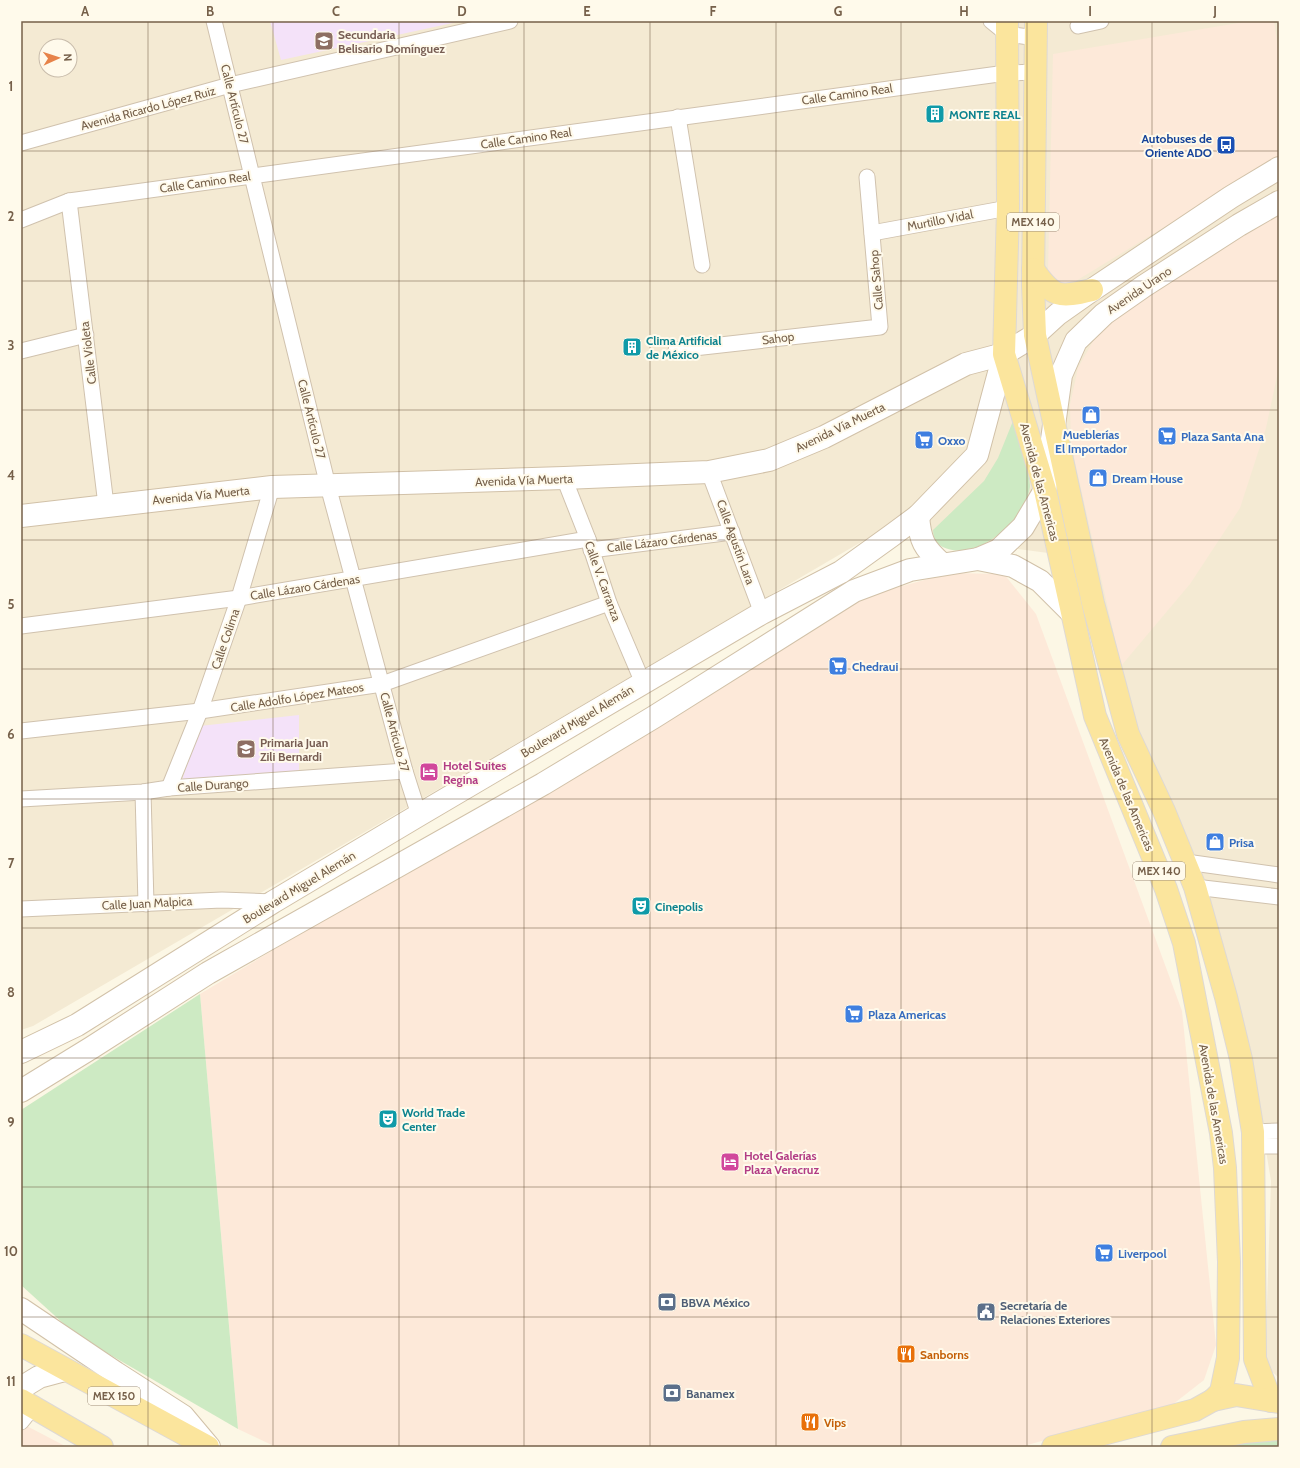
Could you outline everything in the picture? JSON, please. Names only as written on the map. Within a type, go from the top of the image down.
[{"type":"main road","name":"MEX 140","points":[[1002,25],[1006,73],[1008,208],[1004,354]]},
{"type":"main road","name":"MEX 140","points":[[1036,29],[1033,269],[1035,335],[1054,422]]},
{"type":"main road","points":[[1004,354],[1035,335],[1058,314],[1092,290],[1230,197],[1279,168]]},
{"type":"main road","name":"Avenida Urano","points":[[1054,422],[1061,375],[1076,341],[1104,314],[1144,286],[1239,225],[1279,202]]},
{"type":"main road","points":[[1033,269],[1043,283],[1054,294],[1070,295],[1092,290]]},
{"type":"main road","name":"Avenida Vía Muerta","points":[[21,516],[272,487],[710,472],[770,460],[824,437],[966,364],[1004,354]]},
{"type":"main road","name":"Avenida de las Americas","points":[[1004,354],[1045,490],[1095,716],[1166,889],[1184,943],[1221,1134],[1225,1168],[1229,1254],[1228,1358],[1221,1392],[1196,1411],[1171,1447]]},
{"type":"main road","name":"Boulevard Miguel Alemán","points":[[21,1052],[77,1025],[273,902],[419,815],[762,613],[841,572],[918,516],[977,455],[1004,354]]},
{"type":"main road","points":[[21,1091],[92,1048],[208,973],[542,784],[654,717],[854,591],[910,570],[978,558],[999,550],[1023,527],[1045,490],[1054,422]]},
{"type":"main road","name":"Avenida de las Americas","points":[[1054,422],[1086,570],[1128,734],[1186,862],[1195,888],[1226,998],[1241,1059],[1253,1139],[1255,1359],[1276,1403]]},
{"type":"main road","points":[[918,516],[923,543],[942,564]]},
{"type":"main road","points":[[978,558],[1013,566],[1040,581],[1071,612]]},
{"type":"main road","points":[[1063,576],[1086,570]]},
{"type":"main road","points":[[1196,1004],[1226,998]]},
{"type":"main road","points":[[21,1309],[183,1416],[208,1447]]},
{"type":"main road","name":"MEX 150","points":[[21,1345],[208,1447]]},
{"type":"main road","points":[[21,1388],[39,1377],[65,1370]]},
{"type":"main road","points":[[1053,1447],[1196,1411],[1236,1395],[1276,1403]]},
{"type":"main road","points":[[25,1410],[91,1444]]},
{"type":"main road","points":[[1171,1447],[1244,1432],[1279,1429]]},
{"type":"street","name":"Calle Artículo 27","points":[[214,21],[352,580],[405,771],[419,815]]},
{"type":"street","name":"Avenida Ricardo López Ruiz","points":[[21,143],[230,86],[510,21]]},
{"type":"street","points":[[1078,26],[1101,21]]},
{"type":"street","points":[[1002,25],[1036,29]]},
{"type":"street","name":"Calle Camino Real","points":[[21,220],[69,201],[1006,73],[1035,72]]},
{"type":"street","points":[[678,117],[702,265]]},
{"type":"street","name":"Calle Sahop","points":[[867,177],[880,327]]},
{"type":"street","name":"Calle Violeta","points":[[69,201],[106,505]]},
{"type":"street","name":"Murtillo Vidal","points":[[872,233],[1008,208]]},
{"type":"street","name":"Sahop","points":[[676,350],[880,327]]},
{"type":"street","points":[[21,351],[86,334]]},
{"type":"street","name":"Calle Agustín Lara","points":[[710,472],[762,613]]},
{"type":"street","name":"Calle V. Carranza","points":[[564,478],[609,603],[643,683]]},
{"type":"street","name":"Calle Colima","points":[[169,788],[200,711],[239,598],[272,487]]},
{"type":"street","name":"Calle Lázaro Cárdenas","points":[[21,626],[239,598],[589,544],[732,532]]},
{"type":"street","name":"Calle Adolfo López Mateos","points":[[21,731],[200,711],[382,684],[609,603]]},
{"type":"street","name":"Calle Durango","points":[[21,799],[143,792],[169,788],[405,771]]},
{"type":"street","points":[[143,792],[146,904]]},
{"type":"street","points":[[1186,862],[1279,875]]},
{"type":"street","points":[[1195,888],[1279,896]]},
{"type":"street","name":"Calle Juan Malpica","points":[[21,909],[222,900],[273,902]]},
{"type":"street","points":[[1253,1139],[1279,1131]]},
{"type":"street","points":[[1253,1139],[1279,1146]]},
{"type":"shaded area","points":[[21,21],[1279,21],[1279,1378],[1265,1365],[1271,1181],[1251,1059],[1202,874],[1133,721],[1094,559],[880,531],[33,1026],[21,1030]]},
{"type":"shaded area","name":"Secundaria Belisario Domínguez","points":[[270,21],[462,21],[281,60]]},
{"type":"shaded area","points":[[1250,21],[1274,21],[1279,55],[1279,157],[1071,284],[1057,282],[1048,272],[1053,54]]},
{"type":"shaded area","name":"Plaza Santa Ana","points":[[1279,210],[1279,367],[1266,428],[1240,508],[1190,584],[1121,666],[1071,444],[1070,405],[1078,368],[1096,336],[1126,305]]},
{"type":"shaded area","points":[[950,573],[1004,574],[1036,614],[1182,1011],[1216,1345],[1204,1380],[1172,1405],[1020,1447],[276,1447],[238,1429],[200,994],[862,597]]},
{"type":"shaded area","name":"Primaria Juan Zili Bernardi","points":[[299,715],[299,771],[182,780],[200,726]]},
{"type":"shaded area","points":[[21,1423],[67,1447],[21,1447]]},
{"type":"green space","points":[[1013,421],[1017,424],[1030,482],[1026,501],[1006,528],[992,539],[977,547],[962,550],[947,549],[934,541],[933,530],[984,481],[998,458]]},
{"type":"green space","points":[[200,994],[238,1429],[76,1335],[21,1285],[21,1110]]},
{"type":"green space","points":[[1279,1440],[1279,1447],[1221,1447],[1240,1442]]},
{"type":"place","name":"Secundaria Belisario Domínguez","points":[[324,41]]},
{"type":"place","name":"MONTE REAL","points":[[935,114]]},
{"type":"place","name":"Autobuses de Oriente ADO","points":[[1226,145]]},
{"type":"place","name":"Clima Artificial de México","points":[[632,347]]},
{"type":"place","name":"Mueblerías El Importador","points":[[1091,415]]},
{"type":"place","name":"Plaza Santa Ana","points":[[1167,436]]},
{"type":"place","name":"Oxxo","points":[[924,440]]},
{"type":"place","name":"Dream House","points":[[1098,478]]},
{"type":"place","name":"Chedraui","points":[[838,666]]},
{"type":"place","name":"Primaria Juan Zili Bernardi","points":[[246,749]]},
{"type":"place","name":"Hotel Suites Regina","points":[[429,772]]},
{"type":"place","name":"Prisa","points":[[1215,842]]},
{"type":"place","name":"Cinepolis","points":[[641,906]]},
{"type":"place","name":"Plaza Americas","points":[[854,1014]]},
{"type":"place","name":"World Trade Center","points":[[388,1119]]},
{"type":"place","name":"Hotel Galerías Plaza Veracruz","points":[[730,1162]]},
{"type":"place","name":"Liverpool","points":[[1104,1253]]},
{"type":"place","name":"BBVA México","points":[[667,1302]]},
{"type":"place","name":"Secretaría de Relaciones Exteriores","points":[[986,1312]]},
{"type":"place","name":"Sanborns","points":[[906,1354]]},
{"type":"place","name":"Banamex","points":[[672,1393]]},
{"type":"place","name":"Vips","points":[[810,1422]]}]
